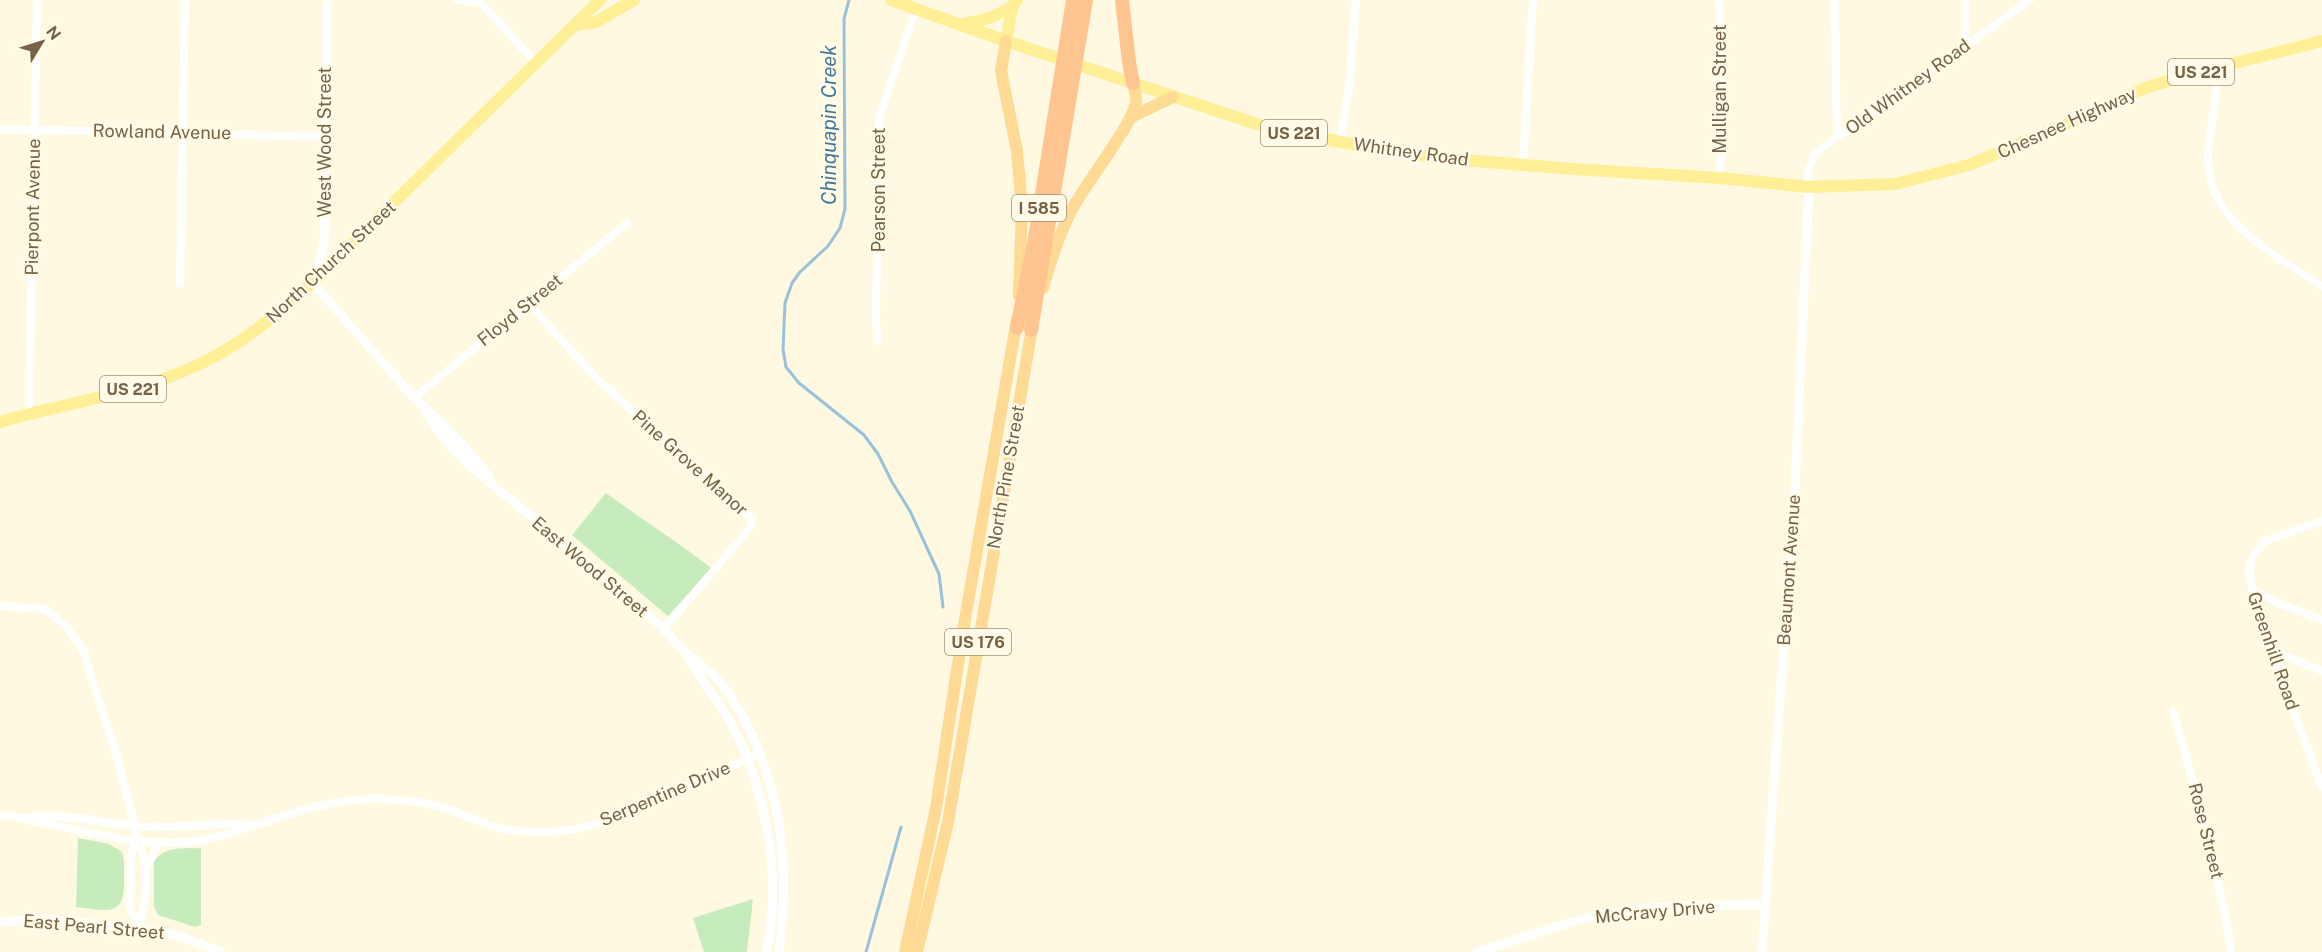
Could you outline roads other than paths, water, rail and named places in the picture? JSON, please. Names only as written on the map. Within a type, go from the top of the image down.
[{"type":"highway","name":"North Pine Street","points":[[1072,0],[1074,32]]},
{"type":"highway","name":"North Pine Street","points":[[905,952],[936,808],[963,631],[1017,328],[1074,32],[1086,0]]},
{"type":"highway","points":[[1031,330],[1053,253],[1070,213],[1131,117],[1136,101],[1122,0]]},
{"type":"highway","points":[[1006,41],[1001,71],[1017,151],[1022,207],[1017,328]]},
{"type":"highway","name":"North Pine Street","points":[[917,952],[948,822],[1031,330],[1064,89]]},
{"type":"highway","points":[[1131,117],[1173,97]]},
{"type":"main road","name":"North Church Street","points":[[0,422],[128,390],[180,374],[205,362],[257,330],[312,282],[600,0]]},
{"type":"main road","points":[[575,25],[596,22],[634,0]]},
{"type":"main road","name":"Whitney Road","points":[[891,0],[1006,41],[1272,129],[1422,155],[1809,187]]},
{"type":"main road","points":[[959,25],[990,18],[1014,4]]},
{"type":"main road","points":[[1006,41],[1014,4]]},
{"type":"main road","name":"Chesnee Highway","points":[[1809,187],[1895,184],[1969,165],[2084,117],[2145,88],[2322,40]]},
{"type":"street","name":"Pierpont Avenue","points":[[29,413],[37,0]]},
{"type":"street","points":[[180,284],[184,0]]},
{"type":"street","name":"West Wood Street","points":[[312,282],[324,244],[327,0]]},
{"type":"street","points":[[458,0],[480,2],[536,63]]},
{"type":"street","points":[[1340,142],[1350,89],[1356,0]]},
{"type":"street","points":[[1522,164],[1533,0]]},
{"type":"street","name":"Mulligan Street","points":[[1719,0],[1722,102],[1720,178]]},
{"type":"street","points":[[1835,0],[1837,137]]},
{"type":"street","points":[[1965,0],[1965,46]]},
{"type":"street","name":"Old Whitney Road","points":[[1809,187],[1808,171],[1815,153],[2030,0]]},
{"type":"street","name":"Pearson Street","points":[[878,341],[876,323],[879,118],[916,9]]},
{"type":"street","points":[[2219,67],[2208,162],[2217,200],[2226,214],[2242,229],[2322,286]]},
{"type":"street","name":"Rowland Avenue","points":[[0,129],[324,137]]},
{"type":"street","name":"Beaumont Avenue","points":[[1762,952],[1796,476],[1809,187]]},
{"type":"street","name":"Floyd Street","points":[[414,398],[627,223]]},
{"type":"street","name":"East Wood Street","points":[[312,282],[414,398],[445,426],[480,464],[493,484],[664,629],[685,652],[721,707],[748,759],[763,804],[772,873],[770,928],[766,952]]},
{"type":"street","name":"Pine Grove Manor","points":[[529,304],[604,386],[752,518],[750,528],[664,629]]},
{"type":"street","name":"Greenhill Road","points":[[2322,522],[2273,536],[2259,547],[2250,565],[2249,576],[2260,622],[2322,787]]},
{"type":"street","points":[[2252,590],[2322,620]]},
{"type":"street","points":[[0,606],[45,609],[66,626],[83,651],[115,750],[135,826],[136,840],[131,856],[130,908],[139,928]]},
{"type":"street","points":[[2272,651],[2322,671]]},
{"type":"street","name":"East Wood Street","points":[[685,652],[700,662],[720,682],[743,718],[760,753],[775,798],[784,853],[785,892],[779,952]]},
{"type":"street","name":"Rose Street","points":[[2173,711],[2205,820],[2223,898],[2231,952]]},
{"type":"street","name":"Serpentine Drive","points":[[22,818],[105,836],[162,842],[197,841],[319,805],[350,799],[377,799],[433,805],[511,830],[544,832],[574,830],[608,821],[760,753]]},
{"type":"street","points":[[0,815],[22,818]]},
{"type":"street","name":"Serpentine Drive","points":[[22,818],[48,815],[161,828],[231,823],[254,826]]},
{"type":"street","points":[[136,840],[142,850],[145,870],[144,908],[139,928]]},
{"type":"street","points":[[145,870],[157,846],[162,842]]},
{"type":"street","name":"McCravy Drive","points":[[1477,952],[1587,918],[1621,912],[1765,905]]},
{"type":"street","name":"East Pearl Street","points":[[0,922],[40,919],[139,928],[180,936],[221,952]]},
{"type":"waterway","name":"Chinquapin Creek","points":[[849,0],[844,19],[845,209],[840,228],[828,246],[800,272],[792,283],[785,303],[783,349],[786,367],[799,383],[864,435],[878,454],[910,511],[939,574],[943,607]]},
{"type":"waterway","name":"Chinquapin Creek","points":[[866,952],[901,827]]}]
